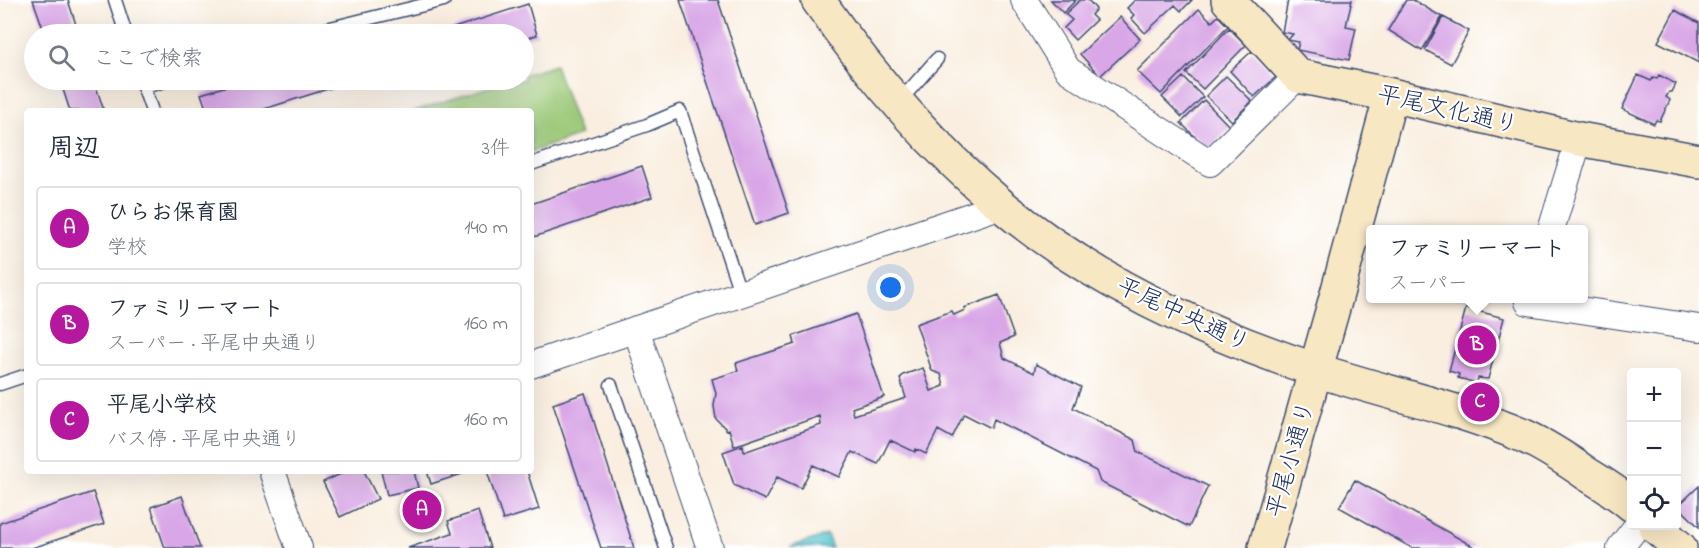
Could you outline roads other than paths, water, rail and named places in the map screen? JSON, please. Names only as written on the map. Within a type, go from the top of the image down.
[{"type":"street","name":"平尾中央通り","points":[[818,0],[849,44],[898,103],[950,157],[1002,206],[1071,256],[1141,297],[1209,331],[1316,370],[1452,410],[1525,437],[1567,460],[1627,501]]},
{"type":"street","points":[[1024,0],[1068,70],[1210,163],[1298,76],[1228,0]]},
{"type":"street","name":"平尾文化通り","points":[[1298,76],[1391,95],[1579,139],[1699,161]]},
{"type":"street","name":"平尾小通り","points":[[1265,548],[1391,95]]},
{"type":"street","points":[[1553,225],[1579,139]]},
{"type":"street","points":[[534,365],[1002,206]]},
{"type":"street","points":[[1526,308],[1699,328]]},
{"type":"street","points":[[645,326],[710,548]]},
{"type":"street","points":[[273,474],[299,548]]},
{"type":"street","points":[[1620,548],[1633,530]]},
{"type":"street","points":[[1660,530],[1680,548]]},
{"type":"lane","points":[[115,0],[123,24]]},
{"type":"lane","points":[[347,24],[444,0]]},
{"type":"lane","points":[[898,103],[937,59]]},
{"type":"lane","points":[[145,90],[151,108]]},
{"type":"lane","points":[[534,163],[647,125],[680,111],[741,295]]},
{"type":"lane","points":[[0,384],[24,376]]},
{"type":"lane","points":[[611,385],[666,548]]},
{"type":"water","points":[[827,535],[832,548],[790,547]]},
{"type":"place","name":"ファミリーマート","points":[[1477,345]]},
{"type":"place","name":"平尾小学校","points":[[1480,402]]},
{"type":"place","name":"ひらお保育園","points":[[422,510]]}]
